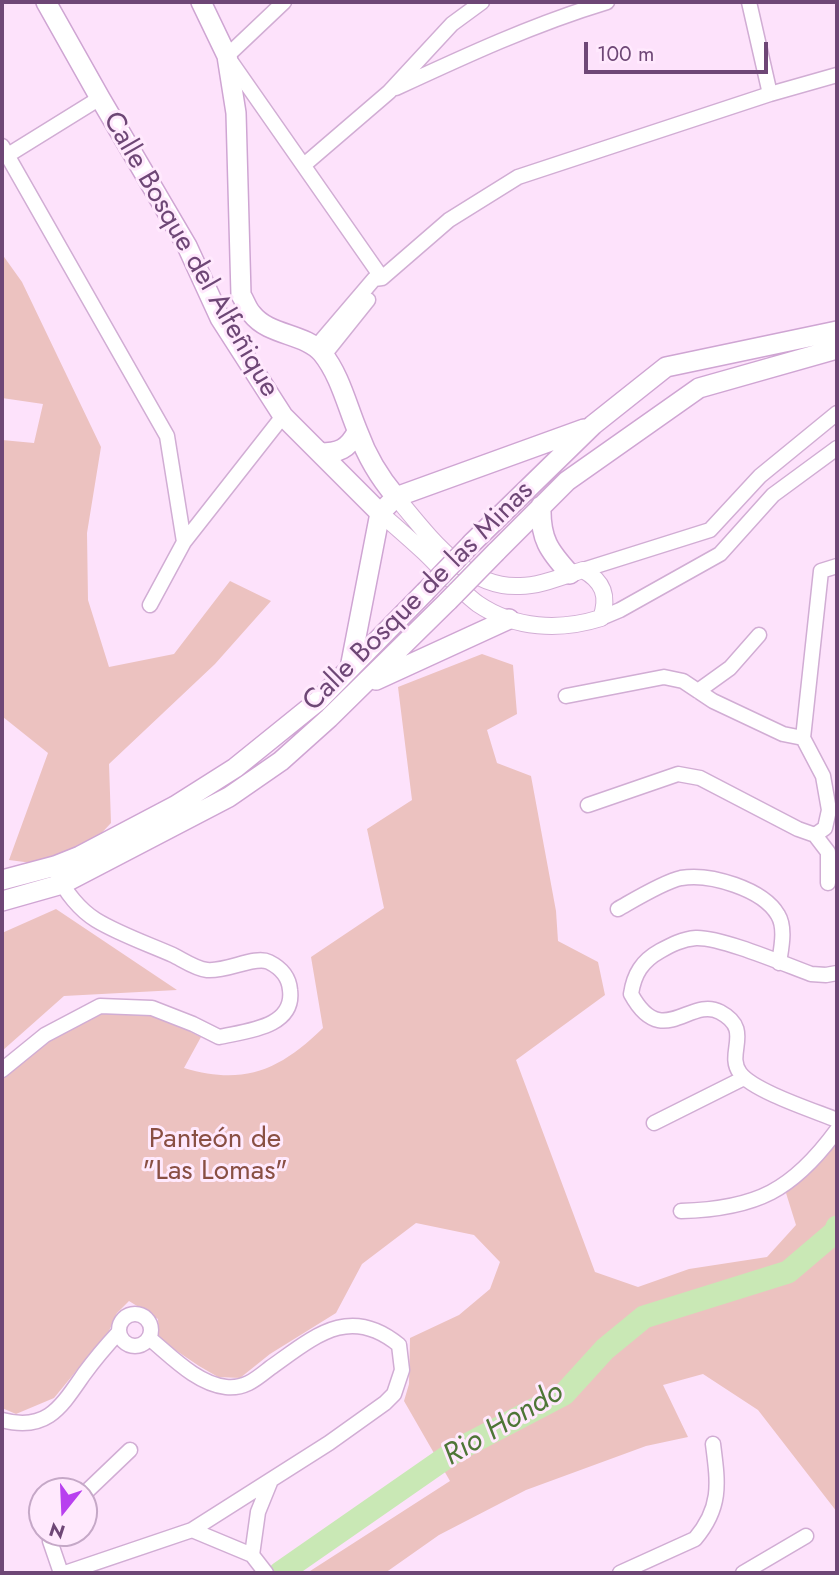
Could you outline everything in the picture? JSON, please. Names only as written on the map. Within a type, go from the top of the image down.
[{"type":"main road","name":"Calle Bosque del Alfeñique","points":[[46,2],[187,246],[220,318],[283,416],[380,513]]},
{"type":"main road","points":[[201,2],[227,56],[236,113],[241,295],[252,314],[270,328],[255,337],[243,353]]},
{"type":"main road","name":"Calle Bosque del Alfeñique","points":[[270,328],[320,351]]},
{"type":"main road","name":"Calle Bosque de las Minas","points":[[2,880],[58,875],[80,856],[175,806],[235,768],[318,701],[472,543],[593,425],[666,368],[837,331]]},
{"type":"main road","name":"Calle Bosque de las Minas","points":[[2,901],[229,797],[281,761],[362,686],[567,481],[699,388],[837,349]]},
{"type":"main road","points":[[320,351],[345,397],[378,475],[396,497]]},
{"type":"main road","points":[[351,668],[380,513],[396,497],[593,425]]},
{"type":"main road","points":[[320,453],[342,451],[351,444],[358,432]]},
{"type":"main road","points":[[541,506],[541,522],[549,551],[577,572]]},
{"type":"main road","points":[[362,686],[509,620]]},
{"type":"street","points":[[284,2],[227,56],[382,278]]},
{"type":"street","points":[[304,165],[389,92],[452,24],[482,2]]},
{"type":"street","points":[[389,92],[475,51],[566,14],[607,2]]},
{"type":"street","points":[[749,2],[770,94]]},
{"type":"street","points":[[320,351],[379,286],[382,278],[449,220],[518,177],[770,94],[837,75]]},
{"type":"street","points":[[100,98],[5,150],[167,436],[184,542]]},
{"type":"street","points":[[396,497],[436,543],[470,574],[495,586],[522,587],[710,530],[760,477],[837,413]]},
{"type":"street","points":[[150,605],[184,542],[283,416]]},
{"type":"street","points":[[601,618],[720,554],[773,495],[837,448]]},
{"type":"street","name":"Calle Bosque del Alfeñique","points":[[380,513],[424,551],[466,593],[509,620],[554,627],[601,618]]},
{"type":"street","points":[[828,883],[828,852],[820,831],[829,810],[823,776],[803,738],[821,571],[837,566]]},
{"type":"street","points":[[577,572],[593,576],[601,584],[605,595],[601,618]]},
{"type":"street","points":[[698,691],[730,668],[758,635]]},
{"type":"street","points":[[566,696],[664,677],[683,681],[713,701],[772,729],[803,738]]},
{"type":"street","points":[[588,805],[678,774],[700,778],[798,829],[820,831]]},
{"type":"street","points":[[2,1070],[45,1035],[100,1006],[152,1008],[219,1037],[275,1022],[284,1014],[289,1004],[289,981],[282,971],[266,960],[248,961],[230,969],[205,970],[94,919],[72,898],[58,875]]},
{"type":"street","points":[[618,909],[682,878],[724,881],[761,896],[779,916],[782,934],[779,963]]},
{"type":"street","points":[[837,972],[826,975],[810,974],[717,941],[698,938],[681,940],[657,953],[637,969],[631,994],[635,1001],[658,1021],[677,1020],[702,1009],[715,1009],[730,1017],[737,1028],[737,1069],[744,1077],[786,1099],[837,1120]]},
{"type":"street","points":[[654,1123],[744,1077]]},
{"type":"street","points":[[681,1211],[708,1211],[771,1194],[812,1163],[837,1130]]},
{"type":"street","points":[[2,1420],[18,1424],[31,1423],[56,1413],[100,1352],[120,1332],[123,1319],[135,1314],[142,1315],[151,1325],[149,1338],[143,1344],[135,1346],[123,1340],[120,1332]]},
{"type":"street","points":[[52,1547],[63,1573],[192,1530],[351,1427],[394,1394],[401,1370],[399,1345],[373,1328],[338,1326],[295,1350],[248,1384],[225,1387],[213,1384],[188,1370],[149,1338]]},
{"type":"street","points":[[620,1573],[695,1539],[703,1530],[714,1505],[718,1487],[713,1444]]},
{"type":"street","points":[[98,1481],[130,1450]]},
{"type":"street","points":[[192,1530],[259,1563],[258,1512],[271,1480]]},
{"type":"street","points":[[743,1573],[806,1536]]},
{"type":"green space","points":[[2,254],[22,282],[101,447],[87,533],[88,600],[109,667],[174,654],[230,581],[271,601],[215,664],[109,764],[111,823],[80,856],[55,866],[9,860],[48,753],[3,717],[2,440],[34,443],[43,404],[2,398]]},
{"type":"green space","name":"Panteón de \"Las Lomas\"","points":[[482,654],[513,665],[517,714],[487,730],[497,763],[531,776],[556,911],[558,941],[598,962],[605,995],[516,1060],[595,1272],[638,1287],[689,1269],[767,1257],[796,1225],[786,1193],[837,1139],[837,1512],[758,1410],[703,1374],[663,1385],[688,1437],[646,1446],[526,1490],[439,1535],[385,1573],[307,1573],[450,1481],[404,1401],[409,1384],[410,1338],[459,1315],[490,1289],[500,1262],[474,1235],[416,1223],[362,1264],[336,1313],[270,1354],[240,1378],[218,1377],[159,1339],[158,1319],[129,1301],[117,1313],[109,1331],[54,1398],[16,1414],[2,1408],[2,1077],[49,1040],[101,1011],[153,1013],[201,1037],[184,1068],[205,1073],[225,1075],[260,1070],[276,1064],[307,1043],[323,1028],[311,957],[384,908],[367,829],[412,800],[398,687]]},
{"type":"green space","points":[[56,909],[177,990],[64,996],[2,1051],[2,933]]},
{"type":"waterway","name":"Rio Hondo","points":[[280,1573],[457,1450],[564,1394],[605,1349],[644,1317],[788,1272],[835,1232],[837,1227]]}]
